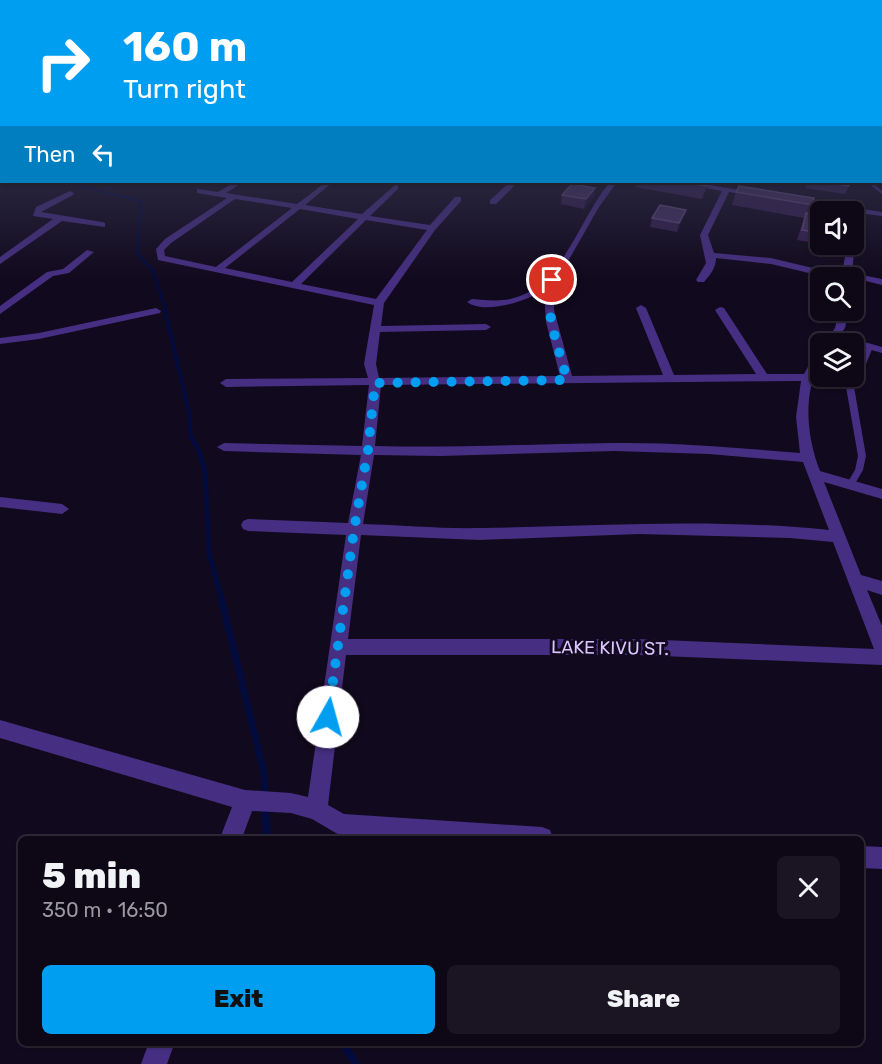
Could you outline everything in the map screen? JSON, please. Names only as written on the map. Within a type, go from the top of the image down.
[{"type":"street","points":[[219,194],[237,183]]},
{"type":"street","points":[[216,271],[329,183]]},
{"type":"street","points":[[493,202],[513,183]]},
{"type":"street","points":[[567,380],[549,307],[549,289],[552,280],[600,199],[613,183]]},
{"type":"street","points":[[688,183],[767,196]]},
{"type":"street","points":[[738,191],[741,183]]},
{"type":"street","points":[[293,286],[395,187]]},
{"type":"street","points":[[701,280],[709,272],[713,263],[704,235],[726,189]]},
{"type":"street","points":[[201,191],[432,228]]},
{"type":"street","points":[[70,193],[36,214],[102,225]]},
{"type":"street","points":[[234,196],[168,241],[159,253],[166,260],[379,303]]},
{"type":"street","points":[[317,810],[337,647],[368,450],[375,383],[370,364],[379,303],[432,228],[458,199]]},
{"type":"street","points":[[787,199],[810,203]]},
{"type":"street","points":[[864,211],[882,214]]},
{"type":"street","points":[[0,261],[60,218]]},
{"type":"street","points":[[0,311],[50,274],[66,271],[90,252]]},
{"type":"street","points":[[709,255],[771,261],[810,269]]},
{"type":"street","points":[[472,302],[516,302],[528,298],[552,280]]},
{"type":"street","points":[[864,280],[882,282]]},
{"type":"street","points":[[641,308],[670,379]]},
{"type":"street","points":[[720,310],[763,376]]},
{"type":"street","points":[[0,341],[39,336],[156,311]]},
{"type":"street","points":[[375,329],[486,327]]},
{"type":"street","points":[[864,346],[882,350]]},
{"type":"street","points":[[810,372],[801,404],[802,428],[808,458],[882,648]]},
{"type":"street","points":[[226,383],[807,377]]},
{"type":"street","points":[[224,447],[440,452],[615,447],[709,450],[808,458]]},
{"type":"street","points":[[816,475],[882,494]]},
{"type":"street","points":[[0,502],[62,510]]},
{"type":"street","points":[[248,525],[479,534],[639,528],[790,532],[839,537]]},
{"type":"street","points":[[855,579],[882,588]]},
{"type":"street","name":"LAKE KIVU ST.","points":[[337,647],[638,647],[882,657]]},
{"type":"street","points":[[0,729],[250,801],[291,803],[317,810],[341,825],[511,836]]},
{"type":"street","points":[[232,836],[250,801]]},
{"type":"street","points":[[864,857],[882,858]]},
{"type":"street","points":[[154,1064],[161,1046]]},
{"type":"lane","points":[[870,183],[882,193]]},
{"type":"lane","points":[[864,362],[870,347]]},
{"type":"lane","points":[[850,387],[862,456],[859,470],[850,485]]},
{"type":"building","points":[[688,183],[708,183],[707,186]]},
{"type":"building","points":[[830,183],[850,183],[849,186]]},
{"type":"building","points":[[572,184],[595,188],[586,199],[562,195]]},
{"type":"building","points":[[739,186],[814,198],[814,201],[810,201],[810,204],[736,192]]},
{"type":"building","points":[[660,205],[686,210],[679,223],[652,218]]},
{"type":"building","points":[[806,213],[810,214],[810,231],[802,230]]},
{"type":"waterway","points":[[78,183],[84,187],[141,201],[140,211]]},
{"type":"waterway","points":[[140,210],[138,254],[153,271],[166,311]]},
{"type":"waterway","points":[[165,310],[189,413],[191,438]]},
{"type":"waterway","points":[[191,437],[198,449],[205,471],[209,553],[222,600]]},
{"type":"waterway","points":[[221,598],[264,772],[265,798]]},
{"type":"waterway","points":[[265,807],[267,836]]},
{"type":"waterway","points":[[345,1046],[356,1064]]},
{"type":"route","points":[[328,717],[354,530],[368,450],[375,383],[567,380],[549,307],[549,289],[552,280]]}]
